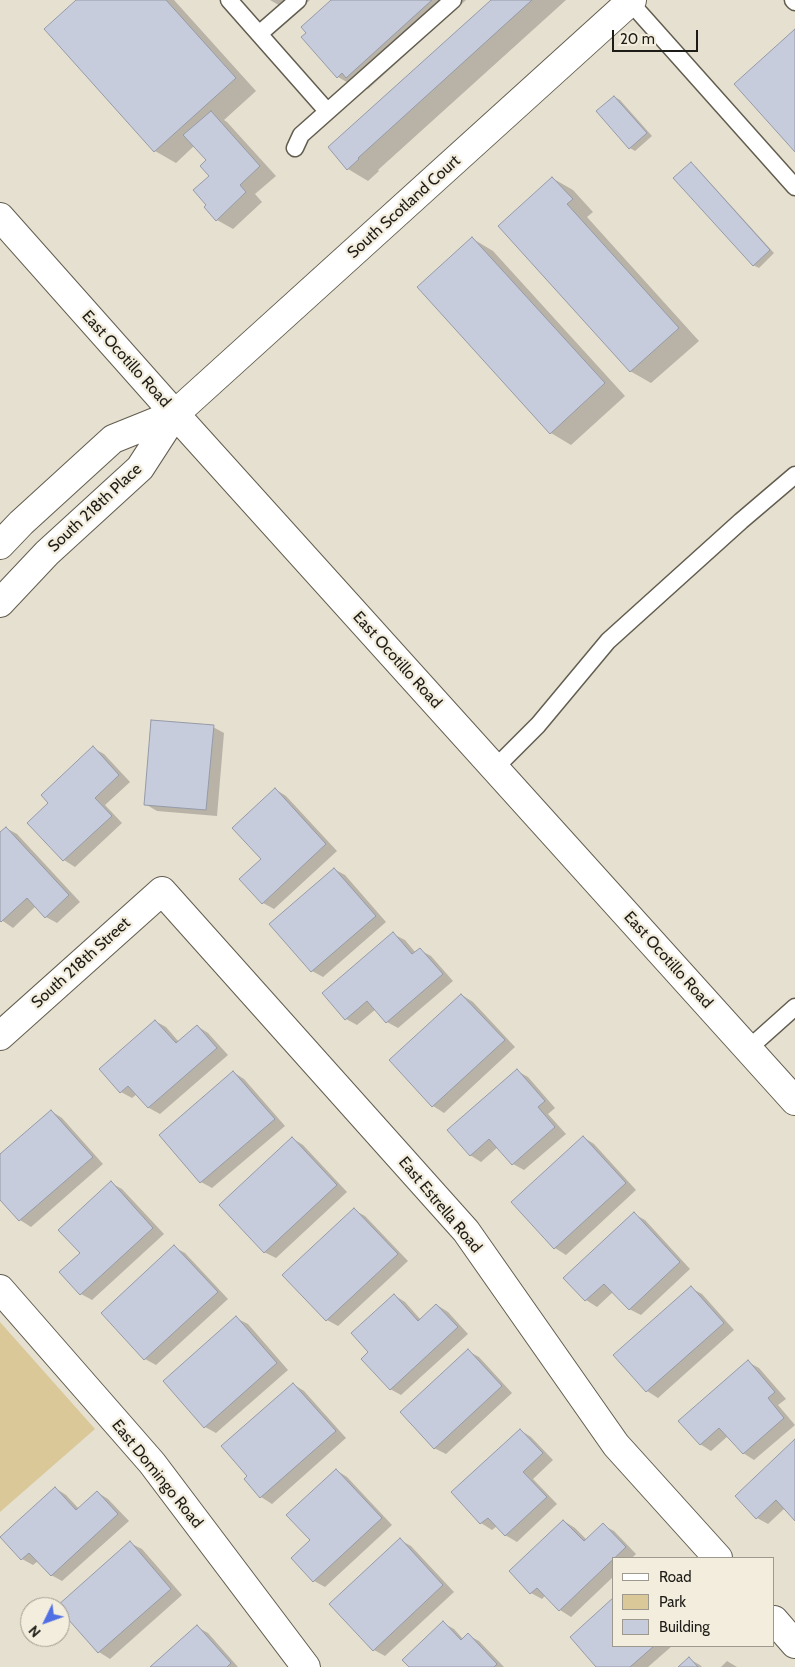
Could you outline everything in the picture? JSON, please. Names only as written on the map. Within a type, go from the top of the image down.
[{"type":"street","name":"South Scotland Court","points":[[175,414],[631,1]]},
{"type":"street","name":"East Ocotillo Road","points":[[0,217],[175,414],[795,1101]]},
{"type":"street","points":[[0,544],[113,439],[175,414]]},
{"type":"street","name":"South 218th Place","points":[[0,603],[47,553],[140,468],[175,414]]},
{"type":"street","name":"South 218th Street","points":[[0,1036],[162,891]]},
{"type":"street","name":"East Estrella Road","points":[[162,891],[466,1231],[616,1445],[717,1557]]},
{"type":"street","name":"East Domingo Road","points":[[0,1289],[152,1462],[306,1667]]},
{"type":"street","points":[[775,1621],[795,1644]]},
{"type":"lane","points":[[229,0],[327,111]]},
{"type":"lane","points":[[259,34],[298,0]]},
{"type":"lane","points":[[295,148],[301,135],[453,0]]},
{"type":"lane","points":[[631,1],[795,187]]},
{"type":"lane","points":[[495,768],[538,724],[608,641],[795,475]]},
{"type":"lane","points":[[748,1049],[795,1007]]},
{"type":"green space","points":[[0,1322],[95,1429],[0,1512]]},
{"type":"building","points":[[76,0],[166,0],[236,78],[154,152],[44,29]]},
{"type":"building","points":[[331,0],[432,0],[346,78],[342,73],[337,78],[301,37],[306,33],[301,27]]},
{"type":"building","points":[[491,0],[532,0],[347,170],[328,147]]},
{"type":"building","points":[[795,29],[795,152],[734,84]]},
{"type":"building","points":[[614,96],[647,133],[629,149],[596,111]]},
{"type":"building","points":[[211,111],[260,166],[240,185],[246,192],[216,221],[204,207],[206,205],[193,190],[209,176],[200,166],[206,160],[183,135]]},
{"type":"building","points":[[691,162],[770,250],[753,266],[673,178]]},
{"type":"building","points":[[552,177],[573,199],[567,204],[679,328],[630,372],[498,226]]},
{"type":"building","points":[[472,237],[605,383],[550,434],[417,287]]},
{"type":"building","points":[[151,720],[214,725],[206,810],[144,805]]},
{"type":"building","points":[[93,746],[119,775],[95,798],[112,816],[63,861],[27,823],[48,803],[41,795]]},
{"type":"building","points":[[275,788],[326,844],[262,904],[239,879],[261,859],[232,828]]},
{"type":"building","points":[[6,827],[69,895],[45,918],[27,898],[0,921],[0,832]]},
{"type":"building","points":[[334,868],[376,916],[311,972],[269,924]]},
{"type":"building","points":[[393,932],[412,954],[420,948],[443,974],[386,1023],[367,1001],[345,1020],[322,993]]},
{"type":"building","points":[[461,994],[505,1040],[432,1107],[389,1060]]},
{"type":"building","points":[[155,1020],[176,1043],[197,1025],[217,1048],[148,1108],[128,1086],[120,1093],[99,1069]]},
{"type":"building","points":[[517,1069],[545,1101],[538,1107],[555,1127],[512,1165],[489,1139],[470,1156],[447,1130]]},
{"type":"building","points":[[233,1071],[275,1119],[200,1183],[159,1135]]},
{"type":"building","points":[[51,1110],[93,1157],[19,1221],[0,1200],[0,1154]]},
{"type":"building","points":[[583,1136],[626,1183],[554,1249],[511,1202]]},
{"type":"building","points":[[292,1137],[337,1185],[264,1253],[219,1205]]},
{"type":"building","points":[[111,1181],[153,1228],[80,1295],[59,1272],[80,1253],[58,1230]]},
{"type":"building","points":[[354,1208],[398,1254],[326,1321],[282,1275]]},
{"type":"building","points":[[634,1212],[680,1262],[629,1310],[604,1284],[585,1301],[563,1278]]},
{"type":"building","points":[[174,1245],[218,1292],[144,1360],[101,1313]]},
{"type":"building","points":[[691,1286],[724,1323],[646,1392],[613,1355]]},
{"type":"building","points":[[394,1294],[418,1321],[436,1304],[458,1327],[390,1390],[361,1359],[368,1352],[351,1333]]},
{"type":"building","points":[[236,1316],[277,1363],[204,1428],[163,1381]]},
{"type":"building","points":[[468,1349],[502,1386],[434,1449],[400,1412]]},
{"type":"building","points":[[748,1360],[775,1392],[768,1398],[784,1418],[743,1454],[719,1428],[700,1445],[678,1421]]},
{"type":"building","points":[[293,1383],[336,1431],[260,1498],[244,1479],[247,1476],[221,1446]]},
{"type":"building","points":[[520,1429],[543,1453],[523,1472],[547,1497],[505,1536],[488,1518],[480,1524],[451,1492]]},
{"type":"building","points":[[795,1439],[795,1521],[776,1500],[756,1519],[735,1496]]},
{"type":"building","points":[[336,1469],[382,1518],[313,1582],[291,1558],[310,1540],[286,1515]]},
{"type":"building","points":[[55,1487],[76,1510],[97,1491],[118,1514],[51,1576],[29,1553],[21,1560],[0,1537]]},
{"type":"building","points":[[563,1520],[584,1541],[603,1523],[626,1547],[616,1557],[612,1557],[612,1560],[559,1611],[537,1588],[530,1594],[509,1571]]},
{"type":"building","points":[[400,1538],[443,1585],[373,1651],[329,1604]]},
{"type":"building","points":[[130,1541],[171,1589],[98,1653],[70,1621],[70,1597],[67,1597]]},
{"type":"building","points":[[612,1599],[612,1647],[653,1647],[630,1667],[596,1667],[570,1637]]},
{"type":"building","points":[[443,1621],[461,1640],[468,1633],[497,1664],[494,1667],[409,1667],[402,1660]]},
{"type":"building","points":[[197,1625],[231,1663],[227,1667],[150,1667]]},
{"type":"building","points":[[689,1657],[698,1667],[678,1667]]}]
